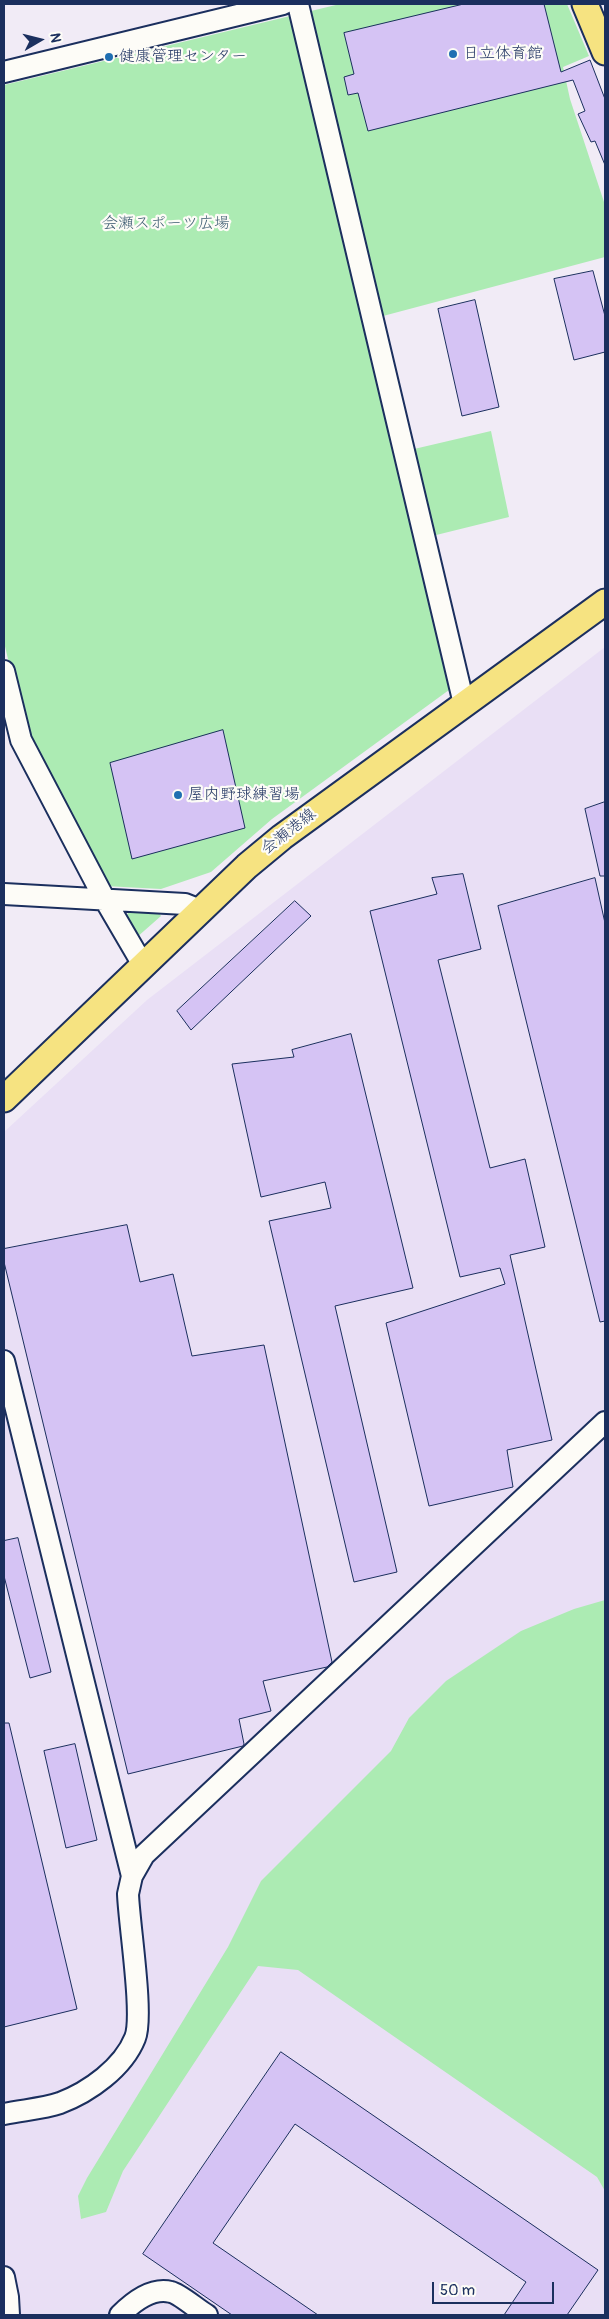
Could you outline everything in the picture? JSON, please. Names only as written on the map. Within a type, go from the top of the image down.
[{"type":"main road","points":[[585,4],[605,52]]},
{"type":"main road","name":"会瀬港線","points":[[4,1099],[200,910],[282,837],[605,602]]},
{"type":"street","points":[[4,72],[283,4]]},
{"type":"street","points":[[298,4],[464,704]]},
{"type":"street","points":[[4,671],[21,740],[105,900],[144,965]]},
{"type":"street","points":[[4,894],[185,904],[200,910]]},
{"type":"street","points":[[4,1361],[132,1876]]},
{"type":"street","points":[[4,2114],[58,2104],[77,2096],[121,2062],[136,2037],[138,2009],[128,1894],[132,1876],[144,1854],[605,1422]]},
{"type":"street","points":[[4,2277],[9,2315]]},
{"type":"street","points":[[120,2315],[134,2302],[152,2293],[171,2292],[207,2315]]},
{"type":"shaded area","points":[[605,647],[605,2315],[4,2315],[4,1132],[147,1000]]},
{"type":"green space","name":"会瀬スポーツ広場","points":[[340,4],[567,4],[589,56],[563,67],[570,99],[605,205],[605,257],[368,320],[397,453],[491,431],[509,517],[416,540],[449,690],[272,819],[211,872],[161,889],[105,886],[26,736],[4,642],[4,85]]},
{"type":"green space","points":[[129,912],[159,913],[161,916],[136,938],[126,916]]},
{"type":"green space","points":[[605,1600],[605,2191],[597,2177],[298,1970],[258,1966],[123,2171],[106,2212],[81,2219],[78,2196],[87,2178],[228,1947],[261,1881],[391,1751],[409,1718],[446,1681],[521,1631],[574,1609]]},
{"type":"building","name":"日立体育館","points":[[464,4],[544,4],[561,72],[590,60],[605,99],[605,165],[595,141],[591,142],[578,114],[585,111],[573,80],[368,131],[358,93],[348,95],[344,77],[354,74],[344,33]]},
{"type":"building","points":[[593,271],[605,316],[605,352],[574,360],[554,279]]},
{"type":"building","points":[[475,300],[499,407],[462,416],[438,309]]},
{"type":"building","name":"屋内野球練習場","points":[[223,730],[245,828],[132,859],[110,763]]},
{"type":"building","points":[[605,802],[605,876],[600,876],[585,809]]},
{"type":"building","points":[[463,874],[481,949],[438,960],[490,1168],[525,1159],[545,1247],[510,1255],[552,1440],[507,1450],[513,1487],[429,1506],[386,1323],[505,1284],[500,1268],[460,1277],[370,911],[437,894],[432,878]]},
{"type":"building","points":[[595,878],[605,923],[605,1321],[600,1322],[498,906]]},
{"type":"building","points":[[295,901],[311,916],[191,1030],[177,1011]]},
{"type":"building","points":[[351,1034],[413,1288],[335,1306],[397,1572],[354,1582],[269,1221],[331,1208],[325,1182],[261,1197],[232,1064],[294,1057],[292,1050]]},
{"type":"building","points":[[127,1225],[140,1282],[173,1274],[192,1356],[264,1345],[332,1662],[327,1667],[263,1681],[271,1711],[239,1719],[243,1746],[128,1774],[4,1262],[4,1249]]},
{"type":"building","points":[[18,1538],[51,1672],[30,1678],[4,1576],[4,1541]]},
{"type":"building","points":[[4,1723],[9,1723],[77,2009],[4,2027]]},
{"type":"building","points":[[75,1744],[97,1840],[66,1848],[44,1751]]},
{"type":"building","points":[[281,2052],[598,2270],[567,2315],[504,2315],[526,2282],[295,2124],[213,2243],[318,2315],[232,2315],[143,2254]]},
{"type":"place","name":"日立体育館","points":[[453,54]]},
{"type":"place","name":"健康管理センター","points":[[109,57]]},
{"type":"place","name":"屋内野球練習場","points":[[178,795]]}]
